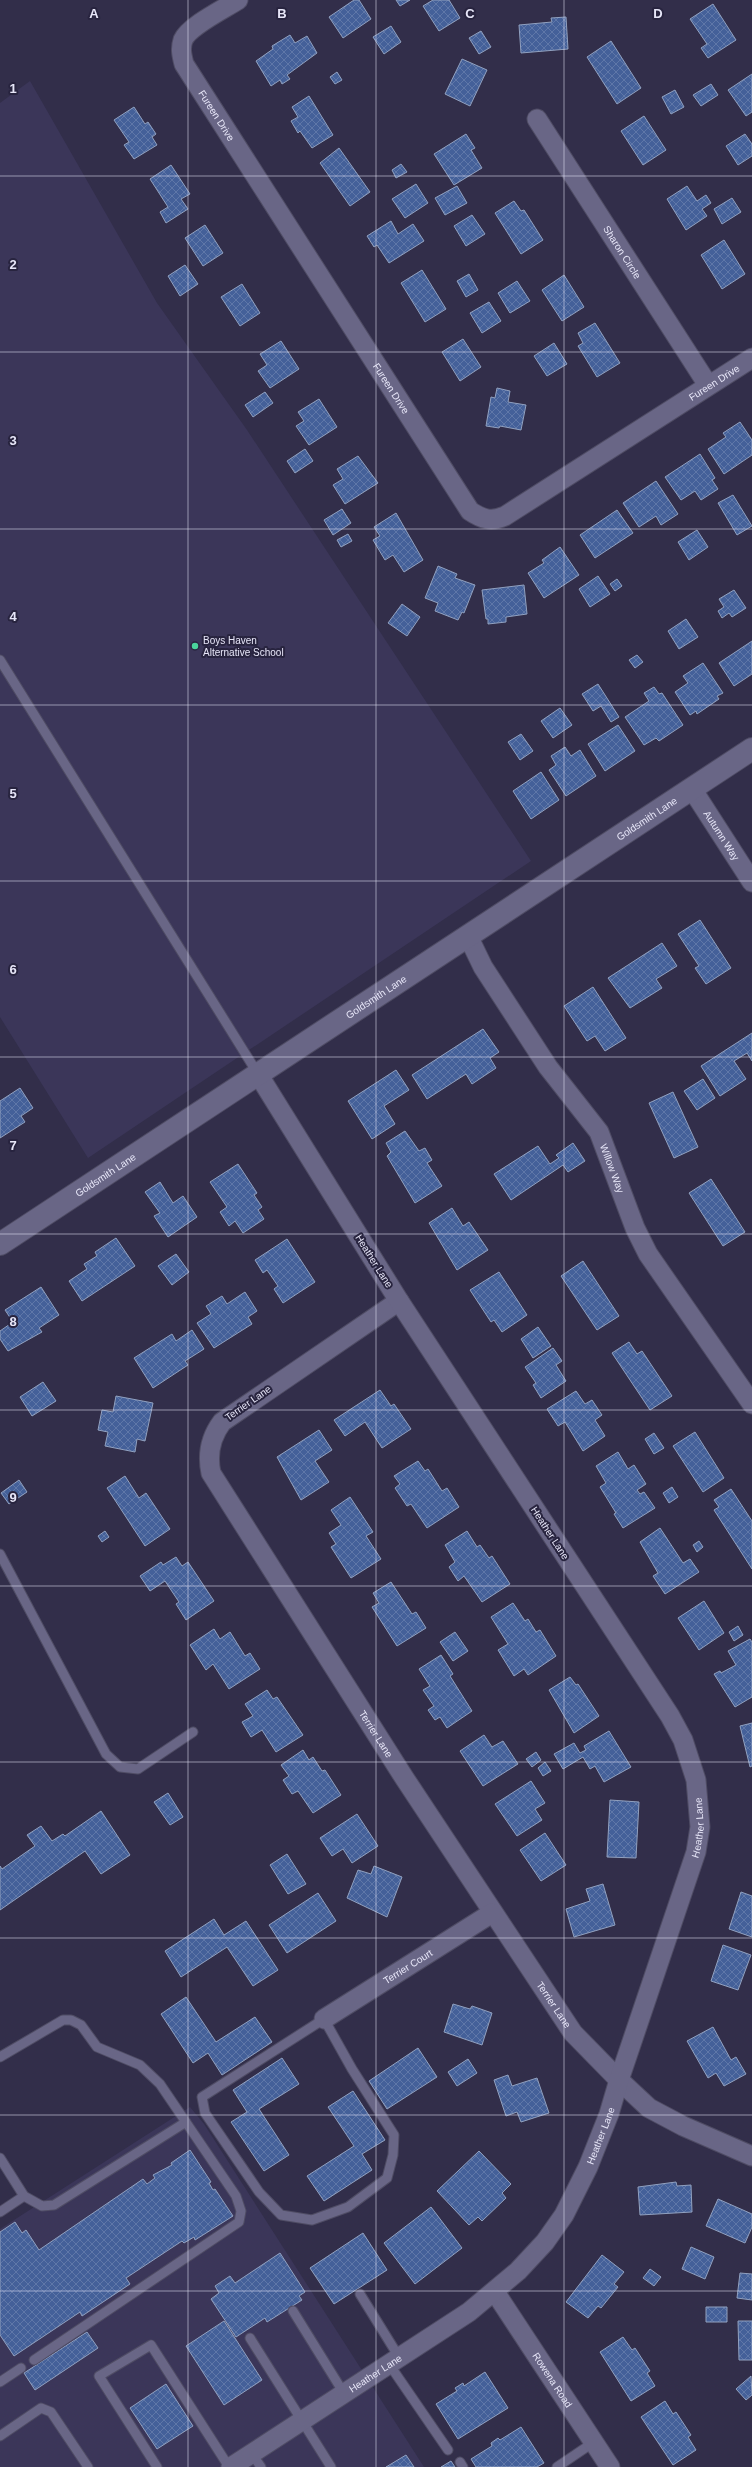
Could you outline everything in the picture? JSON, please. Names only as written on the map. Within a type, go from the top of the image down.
[{"type":"street","name":"Fureen Drive","points":[[238,0],[188,34],[183,40],[181,52],[184,64],[470,511],[480,518],[489,520],[505,516],[752,358]]},
{"type":"street","name":"Sharon Circle","points":[[537,119],[708,385]]},
{"type":"street","name":"Goldsmith Lane","points":[[1,1241],[752,749]]},
{"type":"street","name":"Autumn Way","points":[[692,789],[752,882]]},
{"type":"street","name":"Willow Way","points":[[468,936],[483,967],[548,1067],[599,1132],[635,1228],[648,1254],[752,1404]]},
{"type":"street","name":"Heather Lane","points":[[230,2467],[256,2460],[302,2422],[394,2360],[470,2312],[495,2292],[545,2242],[564,2214],[588,2167],[609,2114],[619,2080],[696,1852],[700,1802],[691,1759],[670,1716],[399,1301],[258,1074]]},
{"type":"street","name":"Terrier Lane","points":[[399,1301],[222,1422],[215,1431],[209,1449],[208,1461],[211,1473],[223,1496],[492,1913],[573,2032],[619,2080],[649,2108],[683,2126],[752,2156]]},
{"type":"street","name":"Terrier Court","points":[[324,2019],[492,1913]]},
{"type":"street","name":"Rowena Road","points":[[495,2292],[610,2467]]},
{"type":"lane","points":[[0,660],[258,1074]]},
{"type":"lane","points":[[0,1554],[106,1754],[120,1767],[138,1769],[193,1732]]},
{"type":"lane","points":[[324,2019],[352,2069],[394,2135],[393,2155],[387,2178],[348,2207],[312,2220],[281,2214],[259,2192],[205,2113],[202,2097],[324,2019]]},
{"type":"lane","points":[[0,2057],[63,2020],[71,2020],[81,2025],[97,2047],[140,2065],[160,2084],[236,2196],[242,2211],[239,2222],[34,2360]]},
{"type":"lane","points":[[0,2158],[24,2196],[42,2206],[54,2205],[186,2122]]},
{"type":"lane","points":[[0,2212],[24,2196]]},
{"type":"lane","points":[[360,2294],[394,2360],[448,2450]]},
{"type":"lane","points":[[293,2311],[345,2394]]},
{"type":"lane","points":[[250,2338],[331,2467]]},
{"type":"lane","points":[[158,2467],[99,2376],[151,2345],[230,2467]]},
{"type":"lane","points":[[0,2382],[21,2368]]},
{"type":"lane","points":[[0,2436],[41,2408],[51,2412],[88,2467]]},
{"type":"lane","points":[[557,2467],[594,2442]]},
{"type":"shaded area","name":"Boys Haven Alternative School","points":[[30,81],[157,303],[247,430],[531,861],[88,1158],[0,1017],[0,103]]},
{"type":"shaded area","points":[[190,2107],[204,2124],[424,2467],[0,2467],[0,2229]]},
{"type":"building","points":[[354,0],[359,0],[371,19],[343,38],[329,17]]},
{"type":"building","points":[[396,0],[410,0],[400,6]]},
{"type":"building","points":[[433,0],[449,0],[460,18],[439,31],[423,6]]},
{"type":"building","points":[[713,4],[736,40],[708,58],[701,48],[707,44],[690,19]]},
{"type":"building","points":[[566,17],[568,49],[521,53],[519,25],[552,22],[551,18]]},
{"type":"building","points":[[391,26],[401,42],[384,54],[373,37]]},
{"type":"building","points":[[481,31],[491,47],[479,54],[469,38]]},
{"type":"building","points":[[290,35],[295,43],[307,36],[317,53],[287,75],[290,79],[282,84],[280,80],[271,86],[256,61],[273,49],[272,46]]},
{"type":"building","points":[[611,41],[641,88],[617,104],[587,57]]},
{"type":"building","points":[[462,59],[487,70],[470,106],[445,94]]},
{"type":"building","points":[[337,72],[342,80],[335,84],[330,77]]},
{"type":"building","points":[[752,74],[752,112],[746,116],[728,90]]},
{"type":"building","points":[[711,84],[718,95],[701,106],[693,95]]},
{"type":"building","points":[[675,90],[684,107],[671,114],[662,97]]},
{"type":"building","points":[[309,96],[333,135],[312,148],[300,131],[298,133],[291,121],[298,117],[292,107]]},
{"type":"building","points":[[134,107],[145,124],[148,122],[156,134],[152,137],[157,145],[134,159],[124,145],[129,142],[114,120]]},
{"type":"building","points":[[644,116],[666,150],[643,165],[621,131]]},
{"type":"building","points":[[466,134],[475,148],[471,150],[482,168],[454,185],[434,154]]},
{"type":"building","points":[[745,134],[752,144],[752,156],[738,165],[726,146]]},
{"type":"building","points":[[339,148],[370,192],[350,206],[320,163]]},
{"type":"building","points":[[401,164],[407,172],[396,178],[392,170]]},
{"type":"building","points":[[171,165],[190,194],[181,199],[188,209],[166,223],[160,212],[168,207],[150,179]]},
{"type":"building","points":[[416,184],[428,203],[405,218],[392,199]]},
{"type":"building","points":[[457,186],[467,203],[445,215],[435,198]]},
{"type":"building","points":[[687,186],[697,201],[706,195],[711,203],[702,209],[707,216],[686,230],[667,199]]},
{"type":"building","points":[[732,198],[741,212],[722,224],[714,209]]},
{"type":"building","points":[[514,201],[521,211],[524,210],[543,240],[521,254],[495,213]]},
{"type":"building","points":[[472,215],[485,234],[466,246],[454,226]]},
{"type":"building","points":[[391,221],[398,234],[413,224],[424,241],[389,263],[377,245],[374,247],[367,236]]},
{"type":"building","points":[[205,225],[223,253],[203,266],[185,238]]},
{"type":"building","points":[[724,240],[745,274],[722,289],[701,255]]},
{"type":"building","points":[[185,265],[198,284],[180,296],[168,276]]},
{"type":"building","points":[[422,270],[446,309],[425,322],[401,283]]},
{"type":"building","points":[[469,274],[478,290],[466,297],[457,281]]},
{"type":"building","points":[[564,275],[584,307],[562,321],[542,290]]},
{"type":"building","points":[[517,281],[530,301],[510,313],[498,293]]},
{"type":"building","points":[[242,284],[260,313],[240,326],[221,297]]},
{"type":"building","points":[[489,302],[501,321],[482,333],[470,313]]},
{"type":"building","points":[[595,323],[620,363],[597,377],[578,346],[583,343],[578,333]]},
{"type":"building","points":[[463,339],[481,367],[460,381],[442,352]]},
{"type":"building","points":[[281,341],[299,369],[270,388],[258,371],[267,365],[260,354]]},
{"type":"building","points":[[554,343],[567,364],[547,376],[534,356]]},
{"type":"building","points":[[497,388],[510,391],[508,402],[526,405],[521,430],[500,426],[499,428],[486,426],[491,397],[495,398]]},
{"type":"building","points":[[265,392],[273,403],[253,417],[245,405]]},
{"type":"building","points":[[319,399],[337,427],[309,445],[296,426],[304,421],[298,412]]},
{"type":"building","points":[[740,422],[752,440],[752,455],[724,474],[708,449],[726,437],[723,433]]},
{"type":"building","points":[[305,449],[313,461],[295,473],[287,461]]},
{"type":"building","points":[[700,454],[715,478],[712,480],[718,489],[701,500],[695,491],[681,500],[665,477]]},
{"type":"building","points":[[358,456],[378,483],[345,504],[333,485],[343,479],[337,469]]},
{"type":"building","points":[[656,481],[678,514],[661,525],[656,516],[639,527],[623,503]]},
{"type":"building","points":[[733,495],[752,526],[737,535],[718,503]]},
{"type":"building","points":[[342,509],[351,523],[333,535],[324,520]]},
{"type":"building","points":[[617,510],[633,533],[595,558],[580,535]]},
{"type":"building","points":[[396,513],[423,560],[404,572],[393,555],[385,560],[373,540],[380,536],[374,527]]},
{"type":"building","points":[[697,530],[708,547],[689,560],[678,542]]},
{"type":"building","points":[[348,534],[352,541],[341,547],[337,540]]},
{"type":"building","points":[[560,547],[579,575],[544,598],[528,573],[544,563],[542,560]]},
{"type":"building","points":[[438,566],[457,574],[455,578],[475,585],[464,613],[462,612],[458,620],[435,611],[438,603],[425,598]]},
{"type":"building","points":[[598,576],[610,594],[590,607],[579,589]]},
{"type":"building","points":[[617,579],[622,586],[615,591],[610,584]]},
{"type":"building","points":[[524,585],[527,614],[506,617],[506,622],[488,624],[482,590]]},
{"type":"building","points":[[734,590],[746,608],[732,617],[729,613],[722,618],[718,611],[724,607],[719,599]]},
{"type":"building","points":[[402,604],[420,617],[407,636],[388,623]]},
{"type":"building","points":[[686,619],[698,637],[679,649],[668,631]]},
{"type":"building","points":[[752,641],[752,674],[734,686],[719,663]]},
{"type":"building","points":[[637,655],[643,662],[635,668],[629,660]]},
{"type":"building","points":[[703,663],[723,693],[717,696],[719,699],[697,714],[696,711],[690,715],[675,692],[688,683],[683,676]]},
{"type":"building","points":[[598,684],[619,717],[611,722],[601,706],[593,711],[582,694]]},
{"type":"building","points":[[654,687],[659,694],[662,693],[683,725],[659,741],[656,738],[644,745],[625,717],[649,701],[644,693]]},
{"type":"building","points":[[560,708],[572,725],[553,738],[541,721]]},
{"type":"building","points":[[618,725],[635,751],[605,771],[588,744]]},
{"type":"building","points":[[521,734],[533,751],[520,760],[508,742]]},
{"type":"building","points":[[565,747],[571,756],[580,750],[596,776],[566,796],[549,770],[556,765],[551,756]]},
{"type":"building","points":[[541,772],[559,800],[531,819],[513,791]]},
{"type":"building","points":[[700,920],[731,968],[706,984],[695,968],[699,966],[678,934]]},
{"type":"building","points":[[662,943],[677,966],[656,979],[662,988],[630,1008],[608,978]]},
{"type":"building","points":[[593,987],[626,1038],[605,1051],[595,1036],[587,1041],[564,1006]]},
{"type":"building","points":[[483,1029],[499,1052],[490,1058],[496,1068],[472,1084],[466,1074],[427,1099],[412,1075]]},
{"type":"building","points":[[752,1033],[752,1061],[747,1053],[734,1061],[746,1079],[720,1096],[701,1066]]},
{"type":"building","points":[[396,1070],[409,1090],[384,1106],[395,1124],[372,1139],[348,1101]]},
{"type":"building","points":[[703,1079],[715,1098],[697,1110],[684,1091]]},
{"type":"building","points":[[20,1088],[33,1108],[21,1116],[25,1122],[0,1138],[0,1101]]},
{"type":"building","points":[[673,1092],[698,1147],[674,1158],[649,1103]]},
{"type":"building","points":[[405,1131],[419,1151],[425,1148],[432,1160],[427,1163],[442,1186],[415,1203],[387,1156],[391,1152],[386,1143]]},
{"type":"building","points":[[573,1143],[585,1161],[568,1172],[563,1165],[511,1200],[494,1174],[538,1146],[550,1164],[559,1158],[556,1155]]},
{"type":"building","points":[[238,1164],[257,1193],[254,1195],[262,1207],[258,1210],[264,1219],[243,1233],[235,1221],[229,1226],[220,1212],[227,1207],[210,1182]]},
{"type":"building","points":[[711,1179],[745,1232],[723,1246],[689,1193]]},
{"type":"building","points":[[160,1182],[173,1203],[183,1196],[197,1217],[168,1237],[154,1216],[160,1213],[145,1192]]},
{"type":"building","points":[[452,1208],[463,1226],[469,1222],[488,1250],[457,1270],[429,1223]]},
{"type":"building","points":[[116,1238],[135,1266],[82,1301],[69,1281],[87,1269],[84,1264],[97,1256],[95,1252]]},
{"type":"building","points":[[287,1239],[315,1282],[283,1303],[274,1289],[278,1286],[267,1270],[263,1273],[255,1260]]},
{"type":"building","points":[[176,1254],[189,1272],[172,1285],[158,1266]]},
{"type":"building","points":[[583,1261],[619,1316],[597,1330],[561,1276]]},
{"type":"building","points":[[499,1272],[527,1315],[502,1332],[494,1320],[491,1322],[470,1290]]},
{"type":"building","points":[[41,1287],[59,1315],[39,1328],[42,1332],[8,1351],[0,1339],[0,1331],[13,1322],[5,1310]]},
{"type":"building","points":[[245,1292],[257,1311],[248,1317],[252,1324],[214,1348],[197,1323],[211,1314],[206,1306],[222,1296],[227,1304]]},
{"type":"building","points":[[538,1327],[551,1346],[533,1358],[521,1339]]},
{"type":"building","points":[[192,1330],[204,1349],[185,1361],[188,1365],[153,1388],[134,1358],[172,1334],[176,1341]]},
{"type":"building","points":[[629,1342],[637,1354],[642,1351],[672,1396],[650,1410],[612,1353]]},
{"type":"building","points":[[553,1348],[562,1361],[556,1365],[566,1381],[541,1398],[533,1385],[536,1383],[525,1367]]},
{"type":"building","points":[[43,1382],[56,1401],[32,1416],[20,1397]]},
{"type":"building","points":[[380,1390],[391,1406],[394,1404],[411,1429],[382,1448],[365,1422],[345,1436],[334,1420]]},
{"type":"building","points":[[576,1391],[585,1404],[592,1400],[602,1415],[595,1420],[605,1436],[583,1451],[565,1422],[558,1426],[547,1409]]},
{"type":"building","points":[[116,1396],[153,1403],[145,1441],[137,1439],[135,1452],[105,1446],[108,1432],[98,1430],[102,1410],[113,1412]]},
{"type":"building","points":[[319,1430],[332,1450],[315,1461],[329,1482],[301,1500],[277,1457]]},
{"type":"building","points":[[695,1432],[724,1478],[703,1492],[673,1446]]},
{"type":"building","points":[[654,1433],[664,1448],[654,1454],[645,1439]]},
{"type":"building","points":[[618,1452],[628,1469],[634,1465],[646,1484],[637,1490],[640,1494],[644,1492],[655,1508],[623,1528],[614,1514],[616,1513],[600,1487],[606,1483],[596,1466]]},
{"type":"building","points":[[418,1461],[425,1471],[428,1469],[442,1491],[447,1488],[459,1507],[427,1528],[411,1504],[407,1506],[395,1488],[400,1484],[394,1476]]},
{"type":"building","points":[[125,1476],[139,1498],[146,1493],[170,1529],[145,1546],[107,1488]]},
{"type":"building","points":[[19,1480],[27,1492],[9,1504],[1,1493]]},
{"type":"building","points":[[672,1487],[678,1497],[669,1503],[663,1493]]},
{"type":"building","points":[[731,1489],[752,1521],[752,1569],[714,1510],[719,1507],[714,1500]]},
{"type":"building","points":[[350,1497],[373,1532],[366,1536],[381,1559],[351,1578],[331,1547],[336,1544],[329,1533],[341,1525],[331,1510]]},
{"type":"building","points":[[660,1528],[683,1563],[690,1559],[699,1572],[665,1594],[653,1576],[658,1573],[640,1542]]},
{"type":"building","points":[[105,1531],[109,1537],[102,1542],[98,1536]]},
{"type":"building","points":[[467,1531],[477,1547],[480,1545],[489,1558],[492,1556],[510,1584],[482,1602],[464,1576],[458,1581],[449,1567],[455,1562],[445,1545]]},
{"type":"building","points":[[699,1541],[703,1547],[697,1552],[693,1545]]},
{"type":"building","points":[[176,1557],[182,1566],[188,1562],[214,1601],[186,1620],[176,1604],[179,1602],[165,1581],[150,1591],[140,1576],[161,1562],[163,1565]]},
{"type":"building","points":[[391,1582],[412,1614],[416,1612],[426,1628],[397,1646],[372,1607],[379,1603],[373,1593]]},
{"type":"building","points":[[704,1601],[724,1633],[699,1650],[678,1618]]},
{"type":"building","points":[[513,1603],[525,1621],[528,1619],[536,1632],[540,1630],[556,1656],[528,1675],[524,1669],[514,1676],[498,1650],[508,1644],[491,1617]]},
{"type":"building","points":[[738,1626],[743,1635],[734,1641],[729,1632]]},
{"type":"building","points":[[214,1629],[220,1639],[230,1632],[245,1656],[250,1653],[260,1669],[229,1689],[213,1664],[206,1670],[190,1645]]},
{"type":"building","points":[[455,1632],[468,1651],[453,1661],[440,1642]]},
{"type":"building","points":[[750,1639],[752,1642],[752,1697],[735,1707],[714,1674],[720,1671],[721,1673],[736,1665],[728,1651]]},
{"type":"building","points":[[441,1655],[453,1674],[450,1676],[472,1711],[447,1728],[440,1717],[435,1720],[428,1710],[434,1706],[423,1690],[430,1686],[419,1669]]},
{"type":"building","points":[[570,1677],[576,1685],[578,1684],[599,1716],[574,1733],[549,1690]]},
{"type":"building","points":[[267,1690],[273,1699],[277,1697],[303,1735],[276,1752],[262,1730],[251,1737],[242,1722],[253,1716],[245,1704]]},
{"type":"building","points":[[752,1723],[752,1766],[750,1767],[740,1726]]},
{"type":"building","points":[[609,1731],[631,1767],[604,1782],[595,1766],[590,1769],[583,1757],[563,1769],[554,1754],[574,1743],[580,1753],[586,1750],[584,1746]]},
{"type":"building","points":[[484,1735],[492,1747],[503,1741],[518,1764],[483,1786],[460,1751]]},
{"type":"building","points":[[303,1750],[309,1760],[313,1757],[322,1771],[325,1770],[341,1795],[313,1813],[298,1791],[292,1794],[283,1780],[289,1776],[281,1765]]},
{"type":"building","points":[[536,1752],[541,1760],[532,1767],[526,1759]]},
{"type":"building","points":[[545,1762],[551,1771],[543,1776],[538,1768]]},
{"type":"building","points":[[531,1781],[545,1803],[535,1809],[542,1820],[517,1836],[495,1804]]},
{"type":"building","points":[[168,1793],[183,1817],[170,1825],[154,1802]]},
{"type":"building","points":[[610,1800],[639,1802],[636,1858],[607,1857]]},
{"type":"building","points":[[101,1811],[130,1855],[101,1874],[85,1851],[0,1910],[0,1866],[2,1869],[35,1846],[27,1835],[41,1826],[52,1841],[63,1834],[65,1836]]},
{"type":"building","points":[[357,1814],[378,1846],[352,1863],[343,1849],[332,1856],[320,1838]]},
{"type":"building","points":[[545,1833],[566,1865],[541,1881],[520,1850]]},
{"type":"building","points":[[287,1854],[306,1884],[288,1894],[270,1865]]},
{"type":"building","points":[[374,1866],[402,1877],[387,1917],[347,1898],[358,1870],[371,1874]]},
{"type":"building","points":[[603,1884],[615,1925],[574,1937],[566,1909],[590,1901],[586,1889]]},
{"type":"building","points":[[741,1892],[752,1896],[752,1937],[729,1929]]},
{"type":"building","points":[[318,1893],[336,1921],[287,1953],[269,1925]]},
{"type":"building","points":[[214,1919],[224,1935],[246,1921],[278,1970],[253,1986],[227,1947],[181,1977],[165,1951]]},
{"type":"building","points":[[723,1945],[751,1955],[738,1990],[711,1981]]},
{"type":"building","points":[[186,1997],[216,2042],[255,2017],[272,2042],[222,2075],[208,2053],[193,2063],[161,2014]]},
{"type":"building","points":[[453,2004],[470,2009],[472,2006],[492,2013],[482,2045],[444,2032]]},
{"type":"building","points":[[713,2027],[731,2060],[736,2057],[746,2074],[724,2086],[716,2073],[708,2078],[687,2041]]},
{"type":"building","points":[[418,2048],[437,2077],[387,2109],[369,2081]]},
{"type":"building","points":[[282,2058],[299,2084],[259,2109],[289,2155],[264,2171],[231,2122],[247,2112],[233,2090]]},
{"type":"building","points":[[468,2059],[477,2073],[457,2086],[448,2072]]},
{"type":"building","points":[[508,2075],[512,2086],[537,2078],[549,2113],[521,2122],[517,2112],[506,2116],[494,2080]]},
{"type":"building","points":[[353,2091],[385,2140],[362,2154],[372,2170],[324,2201],[307,2176],[354,2146],[328,2107]]},
{"type":"building","points":[[190,2150],[211,2182],[209,2183],[213,2190],[215,2189],[233,2216],[195,2240],[194,2237],[184,2243],[182,2241],[126,2278],[130,2284],[82,2316],[80,2312],[14,2356],[0,2335],[0,2232],[15,2222],[22,2233],[26,2230],[39,2250],[143,2179],[147,2184],[155,2178],[153,2175],[172,2165],[171,2163]]},
{"type":"building","points":[[479,2151],[511,2184],[502,2193],[506,2198],[482,2221],[478,2217],[469,2225],[437,2191]]},
{"type":"building","points":[[676,2182],[677,2186],[691,2185],[692,2212],[640,2215],[638,2187]]},
{"type":"building","points":[[718,2199],[752,2214],[752,2227],[745,2243],[706,2226]]},
{"type":"building","points":[[431,2207],[462,2248],[415,2284],[384,2243]]},
{"type":"building","points":[[363,2233],[387,2270],[334,2304],[310,2268]]},
{"type":"building","points":[[691,2247],[714,2257],[705,2279],[682,2269]]},
{"type":"building","points":[[280,2253],[305,2292],[299,2296],[302,2300],[267,2322],[265,2318],[236,2337],[211,2299],[219,2293],[215,2286],[230,2276],[235,2283]]},
{"type":"building","points":[[602,2255],[624,2272],[614,2284],[618,2287],[601,2308],[598,2306],[588,2318],[566,2302]]},
{"type":"building","points":[[650,2269],[661,2277],[654,2286],[643,2278]]},
{"type":"building","points":[[740,2273],[752,2274],[752,2300],[737,2298]]},
{"type":"building","points":[[706,2307],[727,2307],[727,2322],[706,2322]]},
{"type":"building","points":[[224,2321],[262,2380],[224,2405],[186,2346]]},
{"type":"building","points":[[738,2321],[752,2321],[752,2360],[739,2360]]},
{"type":"building","points":[[87,2332],[98,2348],[35,2390],[24,2373]]},
{"type":"building","points":[[623,2337],[632,2350],[635,2348],[650,2371],[647,2373],[655,2386],[631,2401],[600,2352]]},
{"type":"building","points":[[485,2372],[508,2408],[458,2439],[436,2404],[457,2391],[455,2388],[463,2383],[464,2386]]},
{"type":"building","points":[[751,2376],[752,2395],[746,2400],[736,2389]]},
{"type":"building","points":[[166,2384],[193,2426],[157,2449],[130,2408]]},
{"type":"building","points":[[665,2401],[673,2414],[676,2412],[691,2435],[688,2437],[696,2450],[673,2465],[641,2417]]},
{"type":"building","points":[[521,2427],[544,2463],[537,2467],[476,2467],[471,2459],[492,2446],[491,2443],[498,2438],[500,2440]]},
{"type":"building","points":[[406,2455],[414,2467],[386,2467]]},
{"type":"building","points":[[451,2461],[455,2467],[441,2467]]},
{"type":"place","name":"Boys Haven Alternative School","points":[[195,646]]}]
